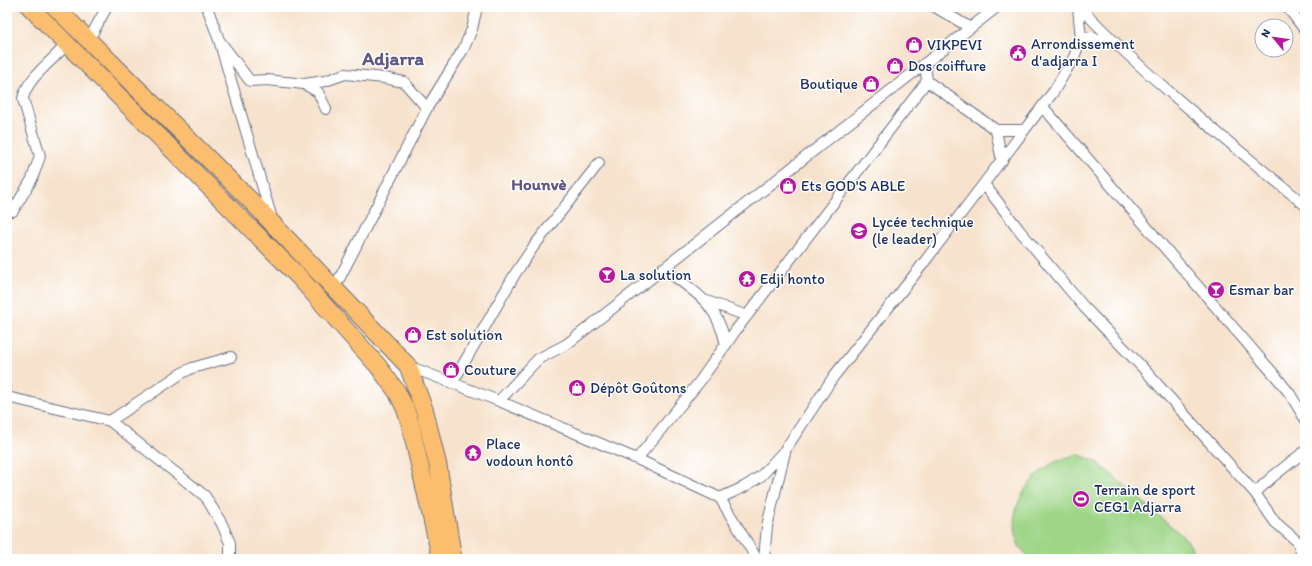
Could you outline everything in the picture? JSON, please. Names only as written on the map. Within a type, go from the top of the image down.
[{"type":"main road","points":[[30,7],[66,45],[173,149],[299,277],[373,361],[397,392],[410,423],[441,559]]},
{"type":"main road","points":[[55,7],[274,225],[334,290],[408,366],[425,412],[438,466],[454,559]]},
{"type":"street","points":[[88,40],[107,7]]},
{"type":"street","points":[[207,7],[219,40],[274,225]]},
{"type":"street","points":[[334,290],[427,108],[464,48],[472,29],[477,7]]},
{"type":"street","points":[[935,7],[970,27]]},
{"type":"street","points":[[499,401],[538,360],[567,344],[997,7]]},
{"type":"street","points":[[720,498],[744,487],[761,476],[785,450],[834,376],[1002,161],[1043,106],[1064,75],[1081,39],[1079,7]]},
{"type":"street","points":[[1079,7],[1116,45],[1183,104],[1305,205]]},
{"type":"street","points":[[1286,7],[1305,30]]},
{"type":"street","points":[[1081,39],[1092,37],[1099,38],[1116,45]]},
{"type":"street","points":[[219,40],[250,81],[267,80],[304,84],[325,81],[345,74],[384,78],[404,82],[427,108]]},
{"type":"street","points":[[13,211],[32,179],[38,166],[40,156],[23,99],[24,91],[35,76],[66,45]]},
{"type":"street","points":[[637,459],[700,381],[927,81],[925,63]]},
{"type":"street","points":[[927,81],[996,130],[1024,130]]},
{"type":"street","points":[[304,84],[318,92],[326,109]]},
{"type":"street","points":[[1043,106],[1278,379],[1290,394],[1305,419]]},
{"type":"street","points":[[996,130],[1002,161]]},
{"type":"street","points":[[453,382],[515,274],[534,246],[599,163]]},
{"type":"street","points":[[984,184],[1020,231],[1084,307],[1142,366],[1255,493],[1267,513],[1298,542],[1304,559]]},
{"type":"street","points":[[663,268],[707,301],[748,316]]},
{"type":"street","points":[[707,301],[723,332],[726,345]]},
{"type":"street","points":[[110,421],[182,373],[192,368],[231,357]]},
{"type":"street","points":[[408,366],[453,382],[637,459],[720,498],[757,559]]},
{"type":"street","points":[[7,397],[110,421],[205,496],[222,524],[230,543],[230,559]]},
{"type":"street","points":[[764,559],[767,526],[785,450]]},
{"type":"street","points":[[1255,493],[1305,451]]},
{"type":"green space","name":"Terrain de sport CEG1 Adjarra","points":[[1077,454],[1097,462],[1187,540],[1198,559],[1032,559],[1019,546],[1015,534],[1014,522],[1020,498],[1034,478],[1043,470],[1056,462]]},
{"type":"place","name":"VIKPEVI","points":[[914,45]]},
{"type":"place","name":"Arrondissement d'adjarra I","points":[[1018,53]]},
{"type":"place","name":"Dos coiffure","points":[[895,66]]},
{"type":"place","name":"Boutique","points":[[871,84]]},
{"type":"place","name":"Ets GOD'S ABLE","points":[[788,186]]},
{"type":"place","name":"Lycée technique (le leader)","points":[[859,231]]},
{"type":"place","name":"La solution","points":[[607,275]]},
{"type":"place","name":"Edji honto","points":[[747,279]]},
{"type":"place","name":"Esmar bar","points":[[1216,290]]},
{"type":"place","name":"Est solution","points":[[413,335]]},
{"type":"place","name":"Couture","points":[[451,370]]},
{"type":"place","name":"Dépôt Goûtons","points":[[577,388]]},
{"type":"place","name":"Place vodoun hontô","points":[[473,453]]},
{"type":"place","name":"Terrain de sport CEG1 Adjarra","points":[[1081,499]]},
{"type":"district","name":"Adjarra","points":[[393,58]]},
{"type":"district","name":"Hounvè","points":[[539,184]]}]
